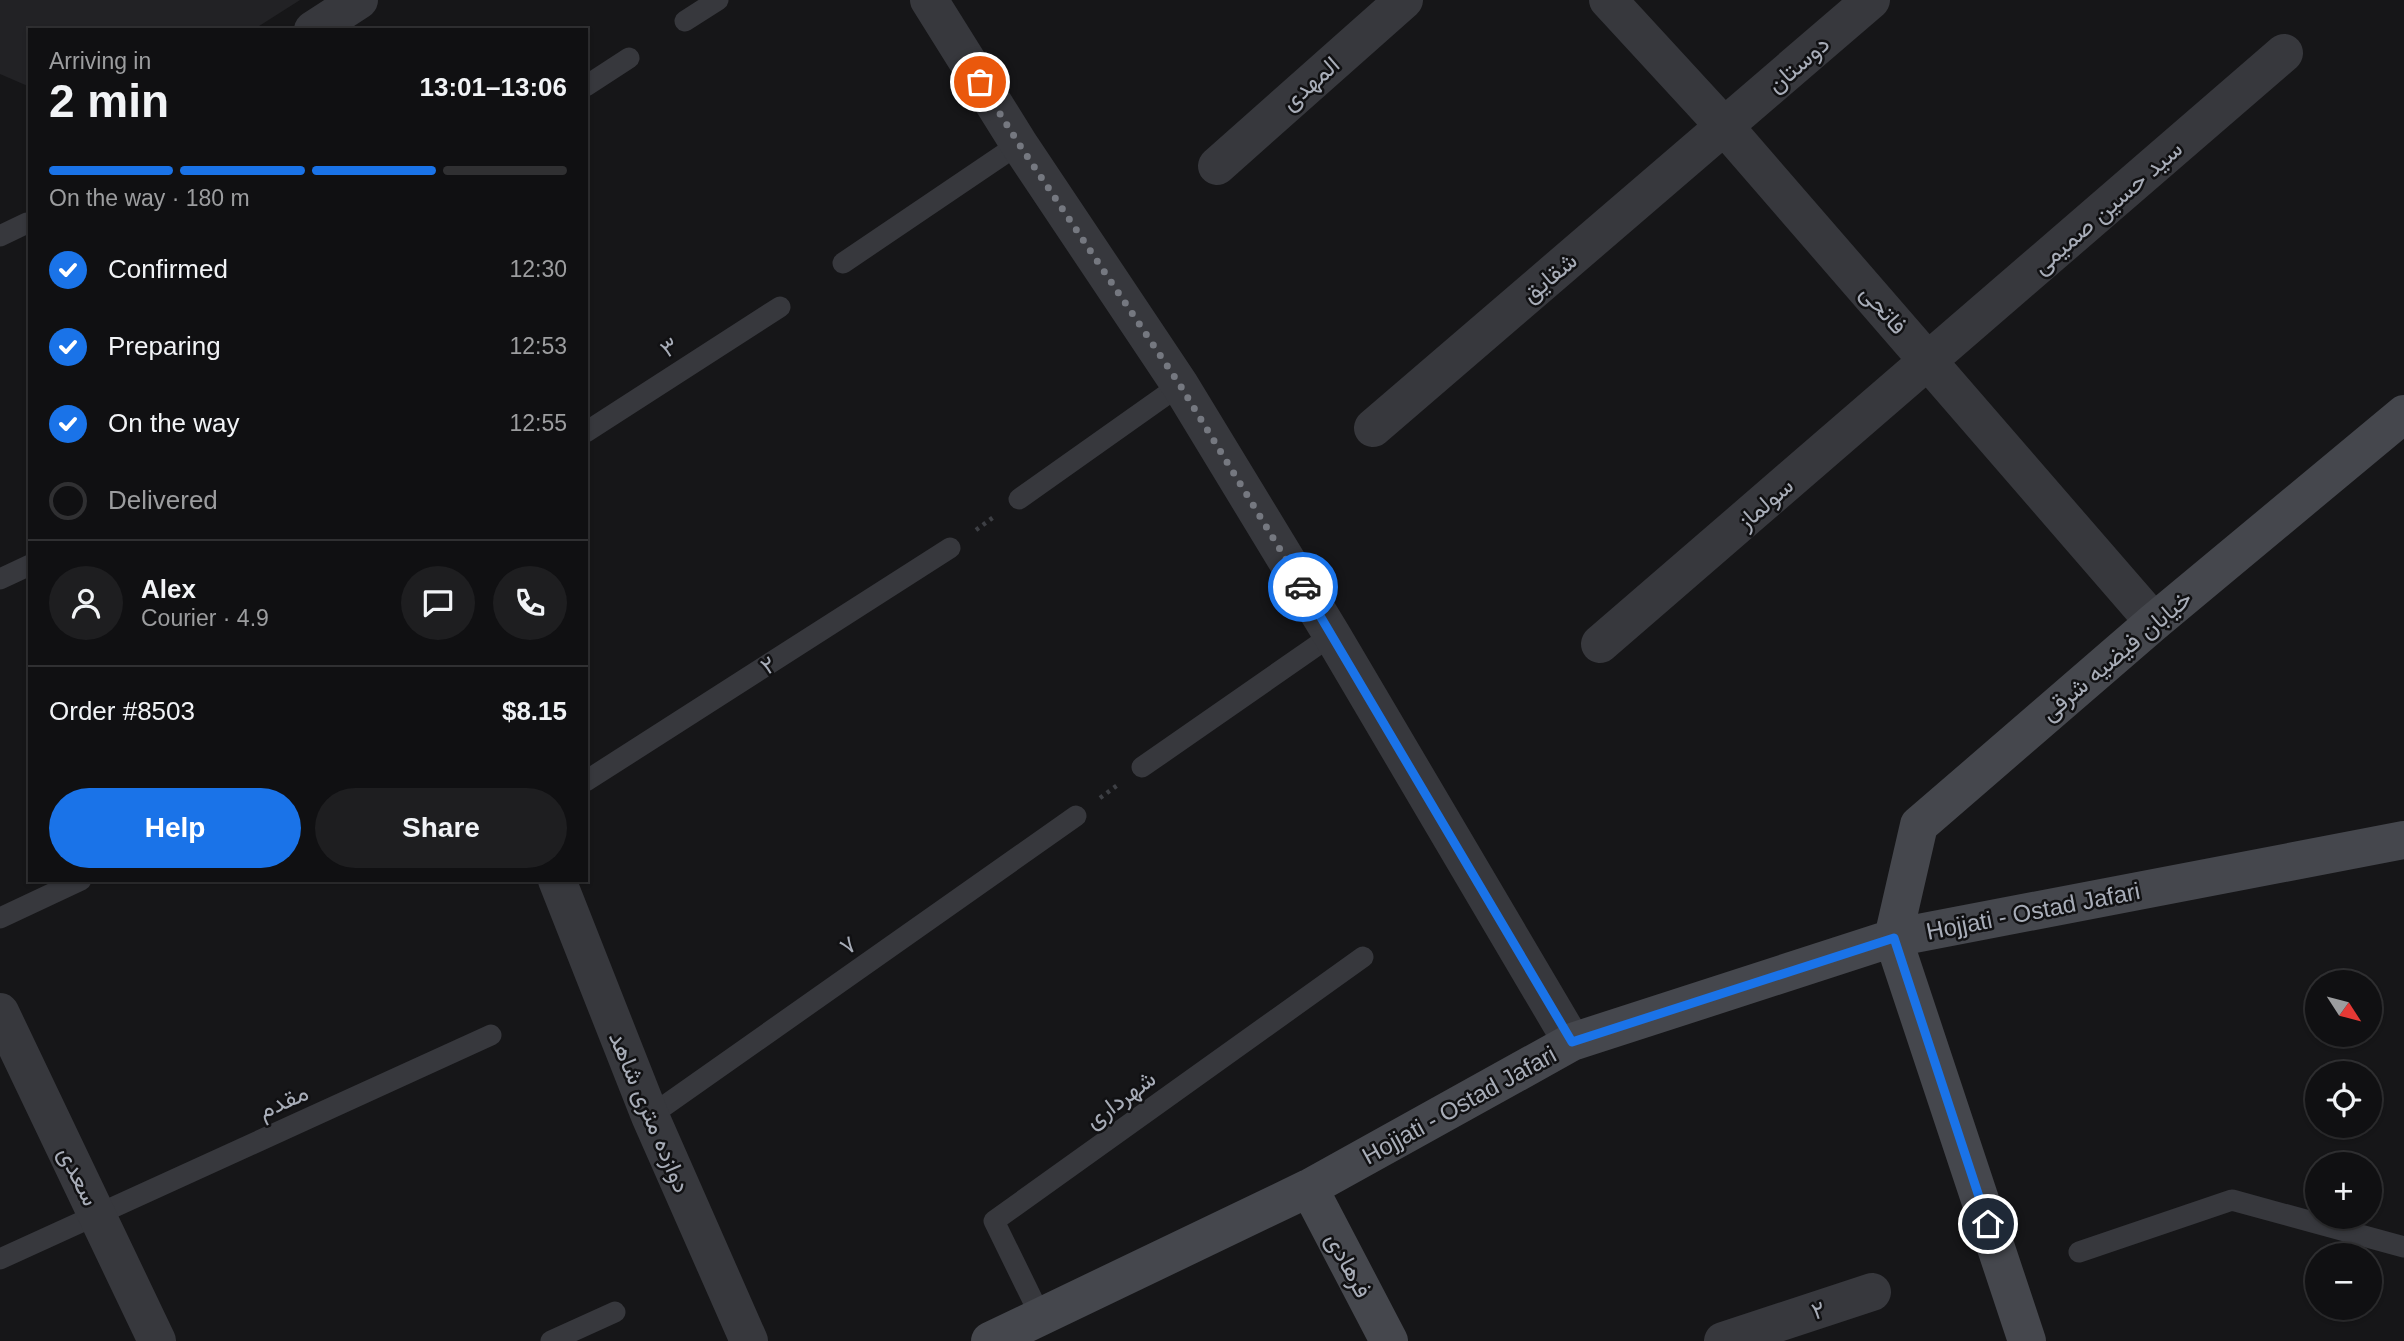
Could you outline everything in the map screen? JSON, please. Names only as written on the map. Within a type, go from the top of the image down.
[{"type":"main road","name":"خیابان فیضیه شرقی","points":[[1894,938],[1919,825],[2154,622],[2404,414]]},
{"type":"main road","name":"Hojjati - Ostad Jafari","points":[[990,1341],[1308,1188],[1572,1042],[1894,938],[2404,840]]},
{"type":"main road","points":[[1894,938],[2026,1341]]},
{"type":"main road","name":"فرهادی","points":[[1308,1188],[1389,1341]]},
{"type":"street","points":[[316,28],[359,0]]},
{"type":"street","points":[[929,0],[1019,144],[1180,385],[1332,635],[1572,1042]]},
{"type":"street","name":"المهدی","points":[[1217,166],[1404,0]]},
{"type":"street","name":"فاتحی","points":[[1608,0],[1725,127],[2154,622]]},
{"type":"street","name":"دوستان","points":[[1725,127],[1871,0]]},
{"type":"street","name":"سید حسین صمیمی","points":[[1930,361],[2284,53]]},
{"type":"street","name":"شقایق","points":[[1373,428],[1725,127]]},
{"type":"street","name":"سولماز","points":[[1600,644],[1930,361]]},
{"type":"street","name":"دوازده متری شاهد","points":[[558,882],[650,1116],[749,1341]]},
{"type":"street","name":"سعدی","points":[[0,1012],[158,1341]]},
{"type":"street","name":"۲","points":[[1723,1341],[1872,1292]]},
{"type":"lane","points":[[685,21],[718,0]]},
{"type":"lane","points":[[588,85],[629,58]]},
{"type":"lane","points":[[843,262],[1019,144]]},
{"type":"lane","points":[[0,236],[27,223]]},
{"type":"lane","name":"۳","points":[[588,431],[780,307]]},
{"type":"lane","points":[[1019,499],[1180,385]]},
{"type":"lane","name":"۲","points":[[588,780],[950,548]]},
{"type":"lane","points":[[0,579],[28,566]]},
{"type":"lane","points":[[1142,767],[1332,635]]},
{"type":"lane","name":"۷","points":[[650,1116],[1076,816]]},
{"type":"lane","points":[[0,918],[78,882]]},
{"type":"lane","name":"شهرداری","points":[[1041,1317],[994,1221],[1363,957]]},
{"type":"lane","name":"مقدم","points":[[0,1259],[491,1035]]},
{"type":"lane","points":[[2079,1252],[2232,1200],[2404,1247]]},
{"type":"lane","points":[[551,1341],[615,1312]]},
{"type":"path","points":[[950,548],[1019,499]]},
{"type":"path","points":[[1076,816],[1142,767]]},
{"type":"shaded area","points":[[0,0],[300,0],[256,28],[28,28],[28,86],[0,74]]},
{"type":"way so far","points":[[980,82],[1180,385],[1303,587]]},
{"type":"route","points":[[1303,587],[1572,1042],[1894,938],[1988,1224]]}]
